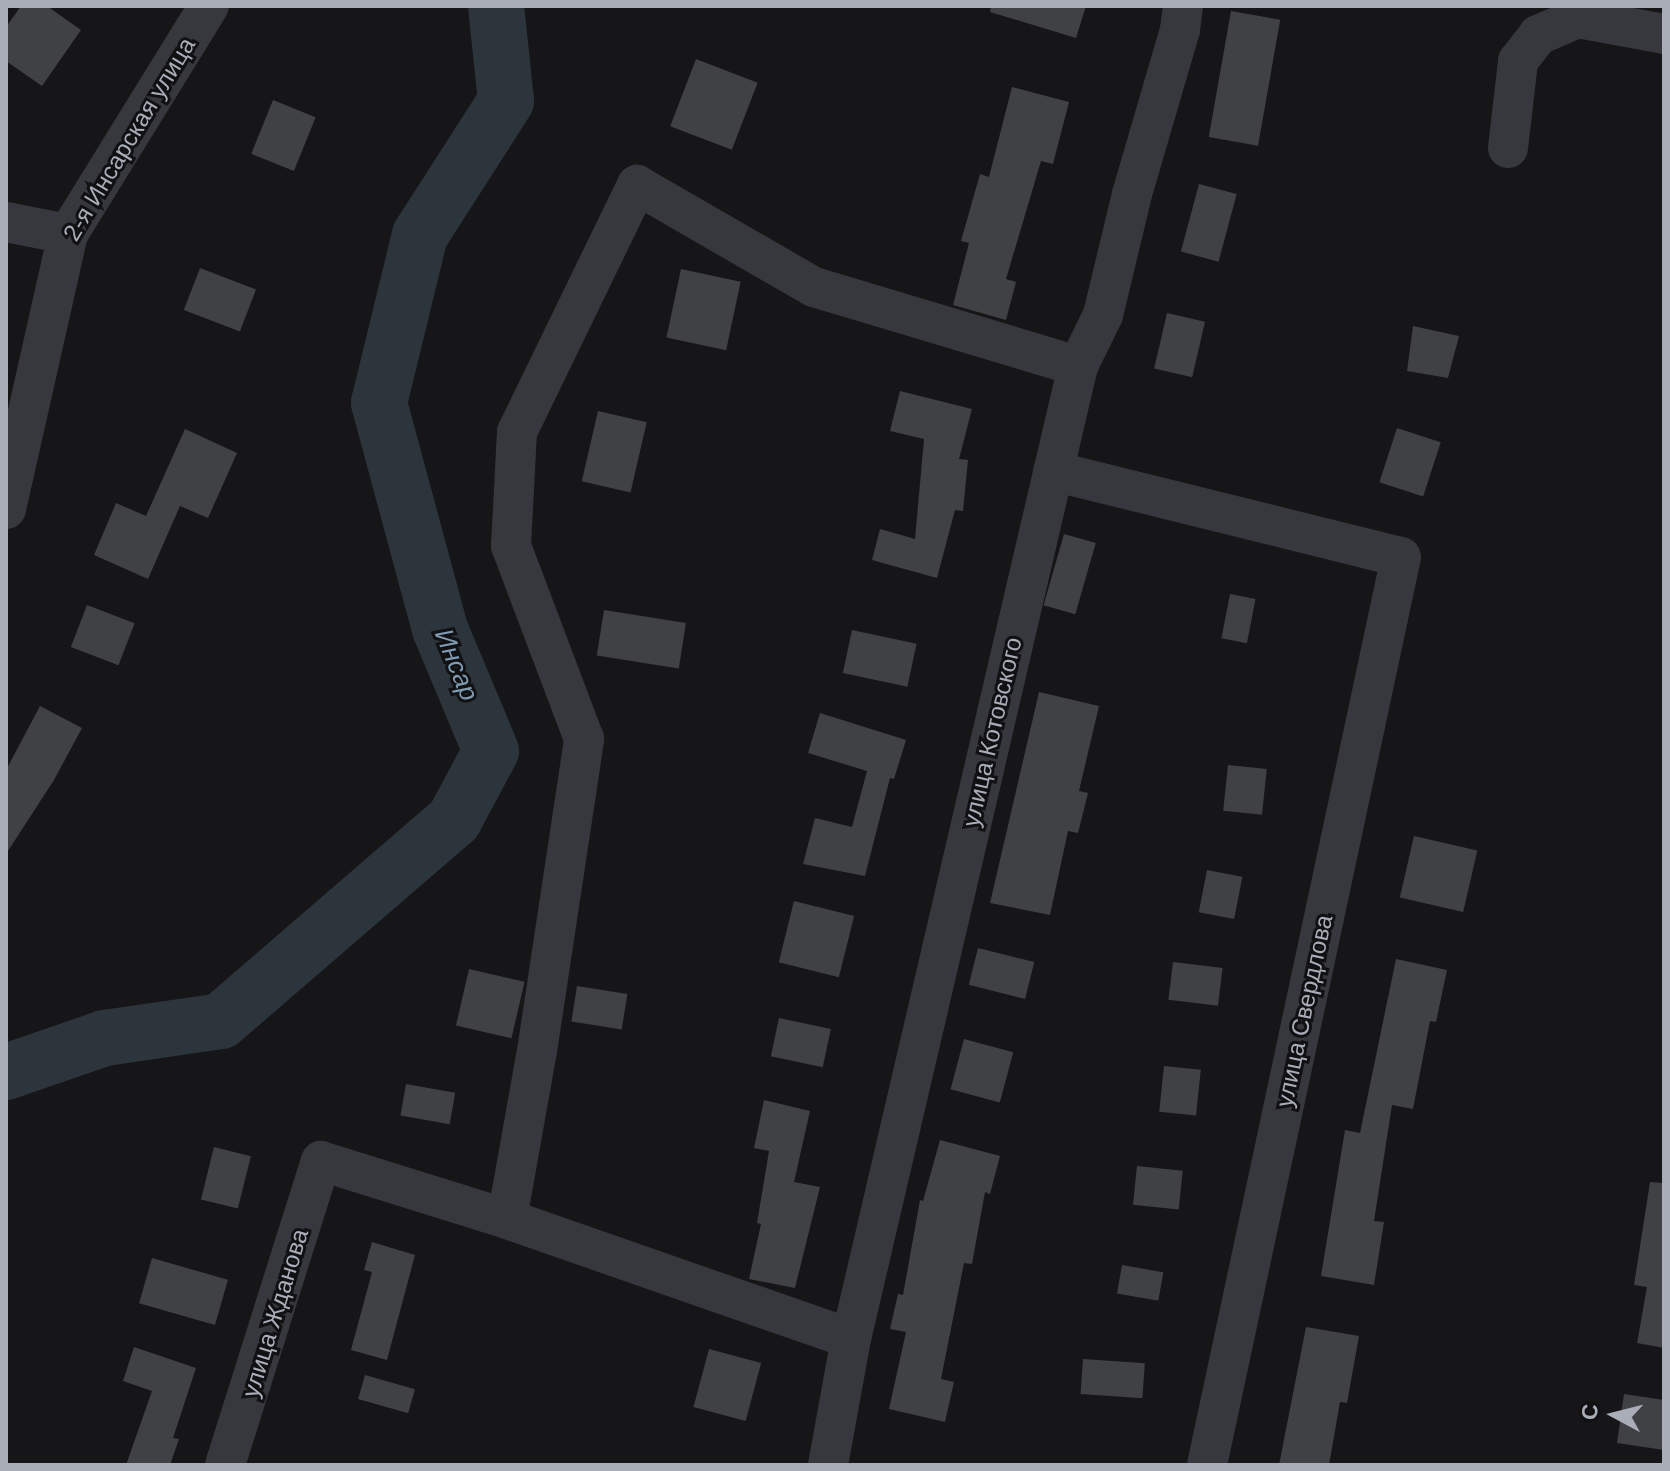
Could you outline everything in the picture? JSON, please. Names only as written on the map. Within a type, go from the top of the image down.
[{"type":"street","name":"2-я Инсарская улица","points":[[6,509],[68,234],[209,6]]},
{"type":"street","name":"улица Котовского","points":[[828,1465],[851,1339],[1078,366],[1103,315],[1132,194],[1180,30],[1183,6]]},
{"type":"street","points":[[1508,148],[1518,61],[1538,35],[1578,18],[1664,34]]},
{"type":"street","points":[[851,1339],[507,1219],[537,1051],[584,739],[511,546],[517,432],[637,185],[814,287],[1078,366]]},
{"type":"street","points":[[6,222],[68,234]]},
{"type":"street","name":"улица Свердлова","points":[[1053,471],[1401,557],[1207,1465]]},
{"type":"street","name":"улица Жданова","points":[[225,1465],[321,1161],[507,1219]]},
{"type":"building","points":[[21,6],[47,6],[81,30],[42,86],[6,61],[6,27]]},
{"type":"building","points":[[991,6],[1086,6],[1076,38],[990,12]]},
{"type":"building","points":[[1231,11],[1280,20],[1258,146],[1209,137]]},
{"type":"building","points":[[696,59],[758,83],[732,150],[670,126]]},
{"type":"building","points":[[1012,87],[1069,102],[1053,164],[1041,161],[1006,279],[1016,282],[1006,320],[953,305],[969,243],[961,241],[980,174],[989,177]]},
{"type":"building","points":[[273,100],[316,117],[294,171],[251,154]]},
{"type":"building","points":[[1199,184],[1237,194],[1219,262],[1181,252]]},
{"type":"building","points":[[200,268],[256,290],[240,332],[184,310]]},
{"type":"building","points":[[681,269],[741,282],[726,350],[666,337]]},
{"type":"building","points":[[1167,313],[1205,322],[1192,377],[1154,369]]},
{"type":"building","points":[[1413,326],[1459,336],[1448,378],[1407,371]]},
{"type":"building","points":[[900,391],[972,409],[959,459],[968,460],[963,511],[955,510],[937,578],[872,560],[880,529],[915,539],[924,439],[890,431]]},
{"type":"building","points":[[598,411],[647,422],[631,492],[582,481]]},
{"type":"building","points":[[1397,428],[1441,442],[1423,496],[1379,482]]},
{"type":"building","points":[[185,429],[237,453],[208,518],[180,506],[148,579],[94,555],[116,503],[146,516]]},
{"type":"building","points":[[1064,534],[1096,543],[1075,614],[1044,605]]},
{"type":"building","points":[[1230,594],[1256,599],[1247,643],[1221,638]]},
{"type":"building","points":[[87,605],[135,623],[118,665],[71,647]]},
{"type":"building","points":[[604,610],[686,623],[679,668],[597,655]]},
{"type":"building","points":[[852,630],[917,644],[907,687],[843,673]]},
{"type":"building","points":[[1039,692],[1099,706],[1079,791],[1088,793],[1078,833],[1068,831],[1050,915],[990,903]]},
{"type":"building","points":[[40,706],[82,728],[54,780],[6,854],[6,770]]},
{"type":"building","points":[[820,713],[906,740],[894,779],[890,778],[865,876],[803,864],[815,818],[852,827],[867,771],[808,753]]},
{"type":"building","points":[[1228,765],[1267,769],[1262,815],[1223,811]]},
{"type":"building","points":[[1414,836],[1477,851],[1463,912],[1400,897]]},
{"type":"building","points":[[1207,870],[1242,877],[1234,919],[1199,912]]},
{"type":"building","points":[[794,901],[854,916],[839,977],[779,962]]},
{"type":"building","points":[[978,948],[1034,962],[1025,999],[969,985]]},
{"type":"building","points":[[1396,959],[1447,970],[1436,1022],[1430,1021],[1413,1109],[1392,1105],[1374,1221],[1384,1222],[1374,1285],[1321,1276],[1345,1130],[1360,1133]]},
{"type":"building","points":[[1173,962],[1223,968],[1218,1006],[1168,1000]]},
{"type":"building","points":[[469,969],[525,982],[511,1038],[456,1026]]},
{"type":"building","points":[[577,986],[627,994],[622,1030],[571,1022]]},
{"type":"building","points":[[779,1018],[831,1029],[823,1067],[771,1056]]},
{"type":"building","points":[[964,1039],[1013,1052],[1000,1102],[951,1089]]},
{"type":"building","points":[[1164,1066],[1201,1070],[1196,1116],[1159,1112]]},
{"type":"building","points":[[406,1084],[455,1093],[450,1124],[400,1116]]},
{"type":"building","points":[[764,1100],[810,1111],[794,1182],[820,1187],[795,1288],[749,1279],[761,1224],[757,1223],[769,1151],[754,1148]]},
{"type":"building","points":[[940,1140],[1000,1156],[990,1194],[985,1192],[972,1264],[964,1263],[941,1379],[954,1382],[945,1422],[889,1409],[906,1332],[890,1329],[898,1294],[903,1295],[920,1200],[923,1201]]},
{"type":"building","points":[[214,1147],[251,1156],[238,1209],[201,1199]]},
{"type":"building","points":[[1137,1166],[1183,1171],[1179,1210],[1133,1205]]},
{"type":"building","points":[[1650,1182],[1664,1183],[1664,1348],[1637,1343],[1647,1287],[1634,1285]]},
{"type":"building","points":[[372,1242],[415,1255],[387,1360],[351,1350],[372,1272],[364,1270]]},
{"type":"building","points":[[152,1258],[228,1280],[215,1325],[139,1303]]},
{"type":"building","points":[[1122,1265],[1163,1272],[1158,1301],[1117,1294]]},
{"type":"building","points":[[1306,1327],[1359,1336],[1347,1403],[1340,1402],[1329,1465],[1279,1465]]},
{"type":"building","points":[[134,1347],[196,1368],[173,1438],[179,1439],[170,1465],[126,1465],[152,1391],[123,1381]]},
{"type":"building","points":[[709,1349],[761,1363],[746,1421],[693,1407]]},
{"type":"building","points":[[1083,1359],[1145,1363],[1142,1398],[1081,1394]]},
{"type":"building","points":[[365,1375],[415,1389],[408,1413],[358,1399]]},
{"type":"building","points":[[1624,1394],[1664,1400],[1664,1450],[1617,1443]]},
{"type":"waterway","name":"Инсар","points":[[6,1072],[105,1038],[221,1021],[454,820],[491,751],[440,629],[379,403],[420,235],[506,101],[496,6]]}]
